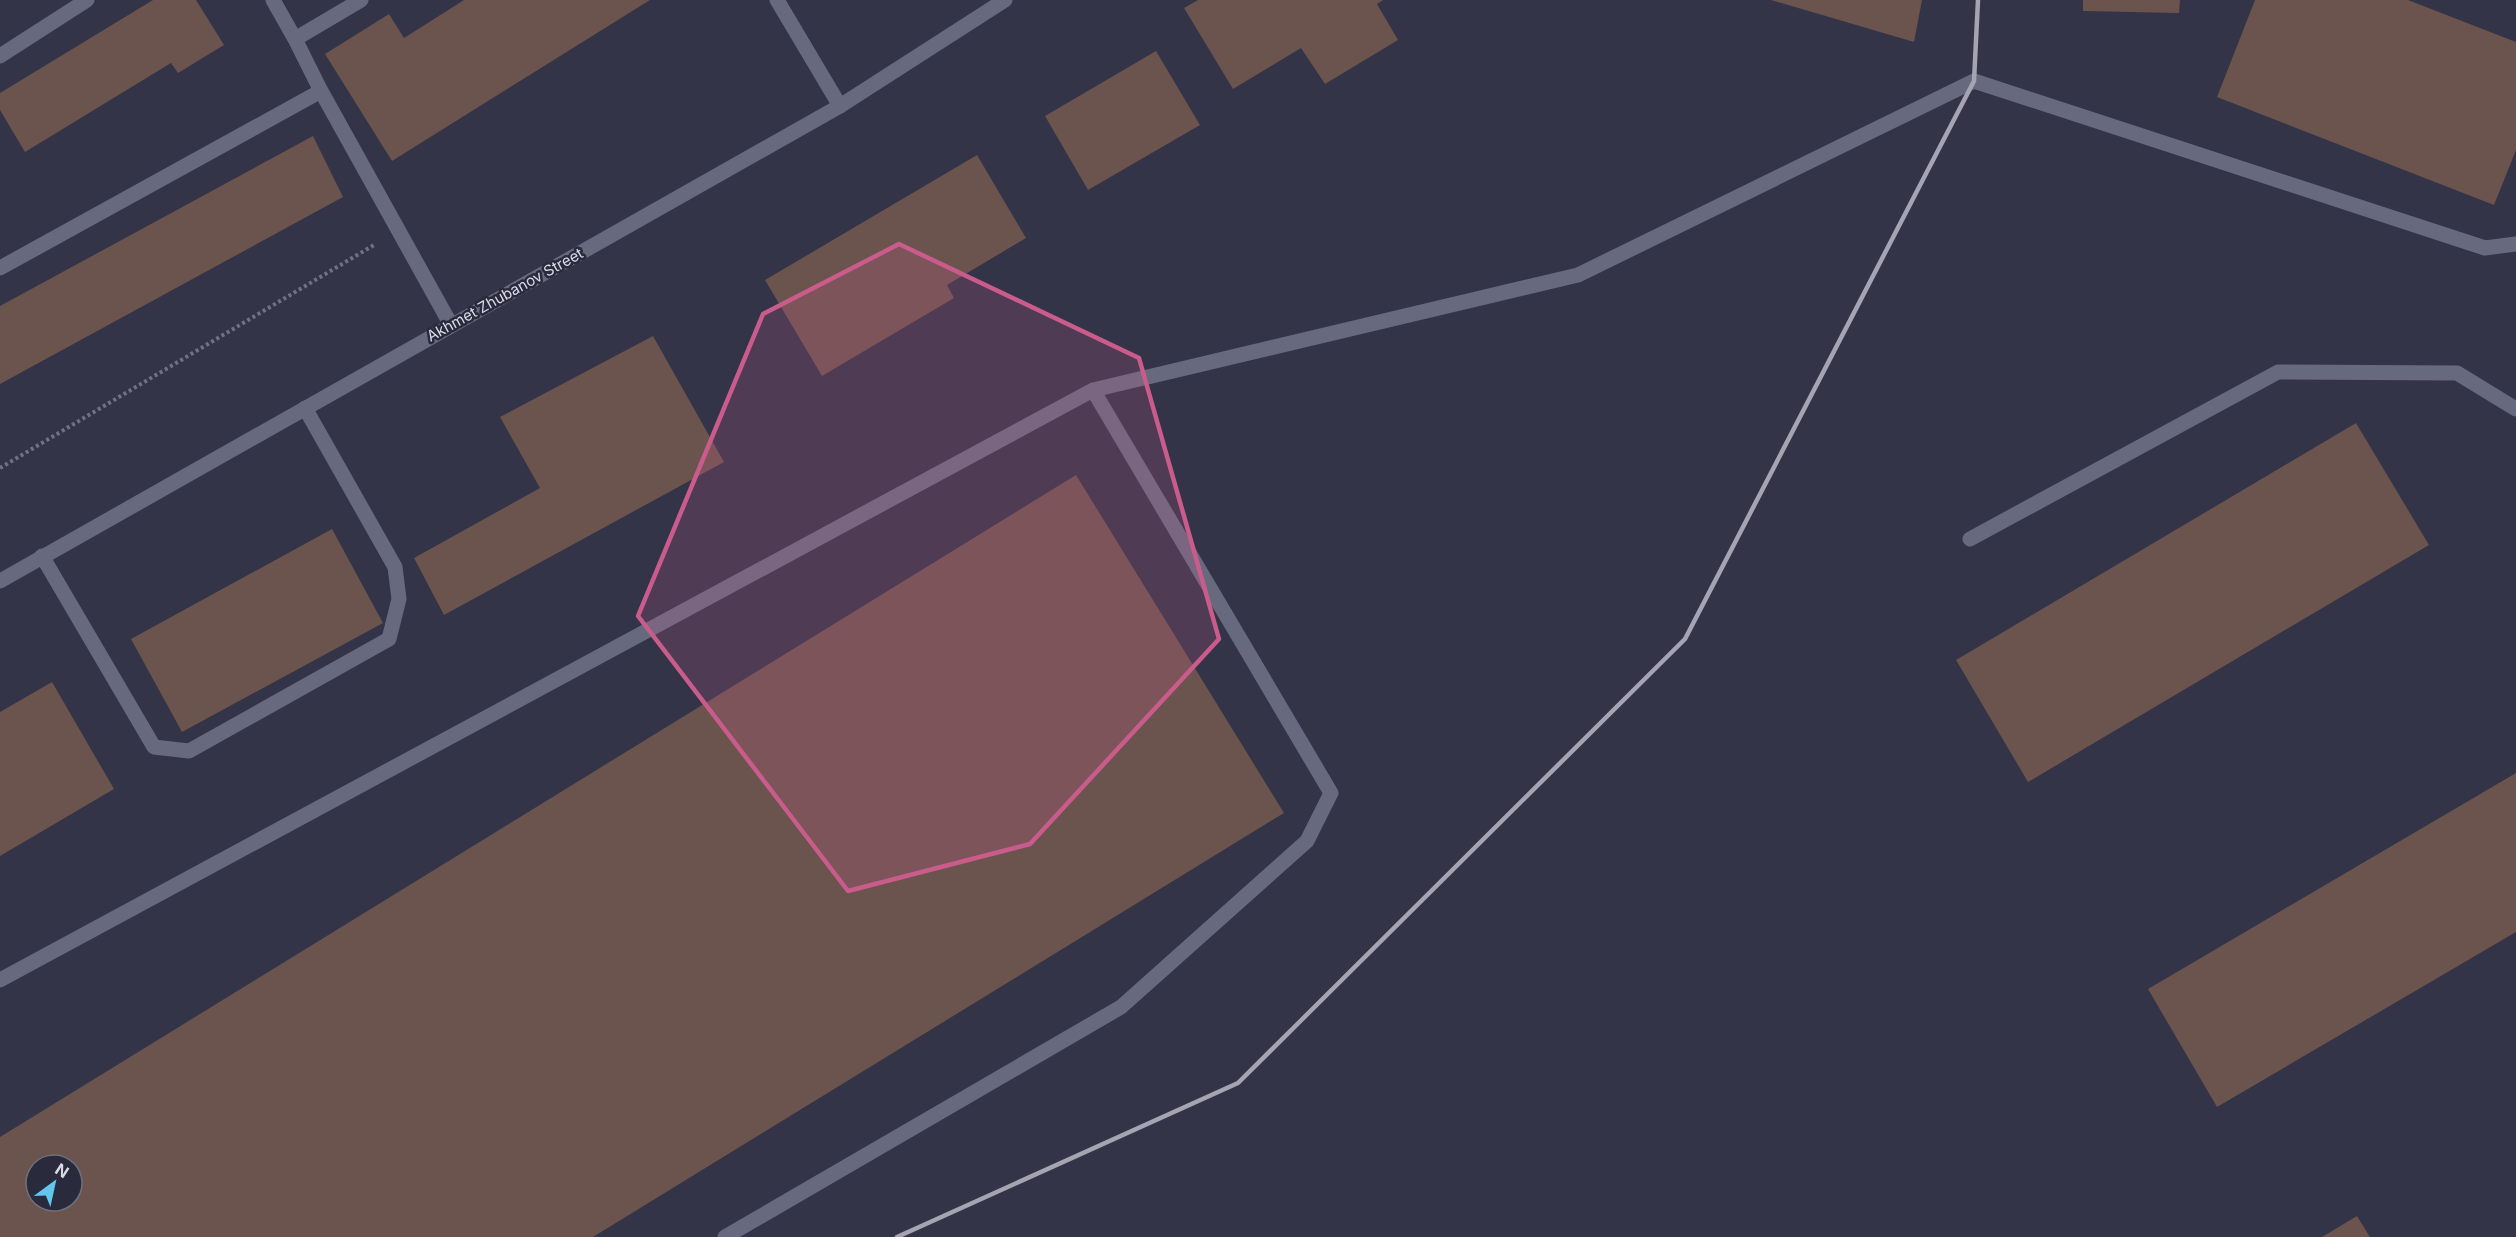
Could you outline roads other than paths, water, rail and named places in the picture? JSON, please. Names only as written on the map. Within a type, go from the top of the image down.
[{"type":"street","points":[[0,56],[87,0]]},
{"type":"street","points":[[273,0],[451,325]]},
{"type":"street","points":[[295,39],[361,0]]},
{"type":"street","points":[[777,0],[840,106]]},
{"type":"street","name":"Akhmet Zhubanov Street","points":[[0,581],[840,106],[1005,0]]},
{"type":"street","points":[[0,980],[1094,390],[1578,275],[1974,81],[2485,248],[2516,244]]},
{"type":"street","points":[[0,268],[321,91]]},
{"type":"street","points":[[1970,539],[2278,372],[2457,373],[2516,409]]},
{"type":"street","points":[[724,1237],[1120,1007],[1308,841],[1331,793],[1094,390]]},
{"type":"street","points":[[42,556],[154,747],[189,751],[349,661],[388,639],[399,599],[395,567],[305,408]]},
{"type":"railway","points":[[897,1237],[1238,1083],[1685,639],[1974,81],[1978,0]]}]
